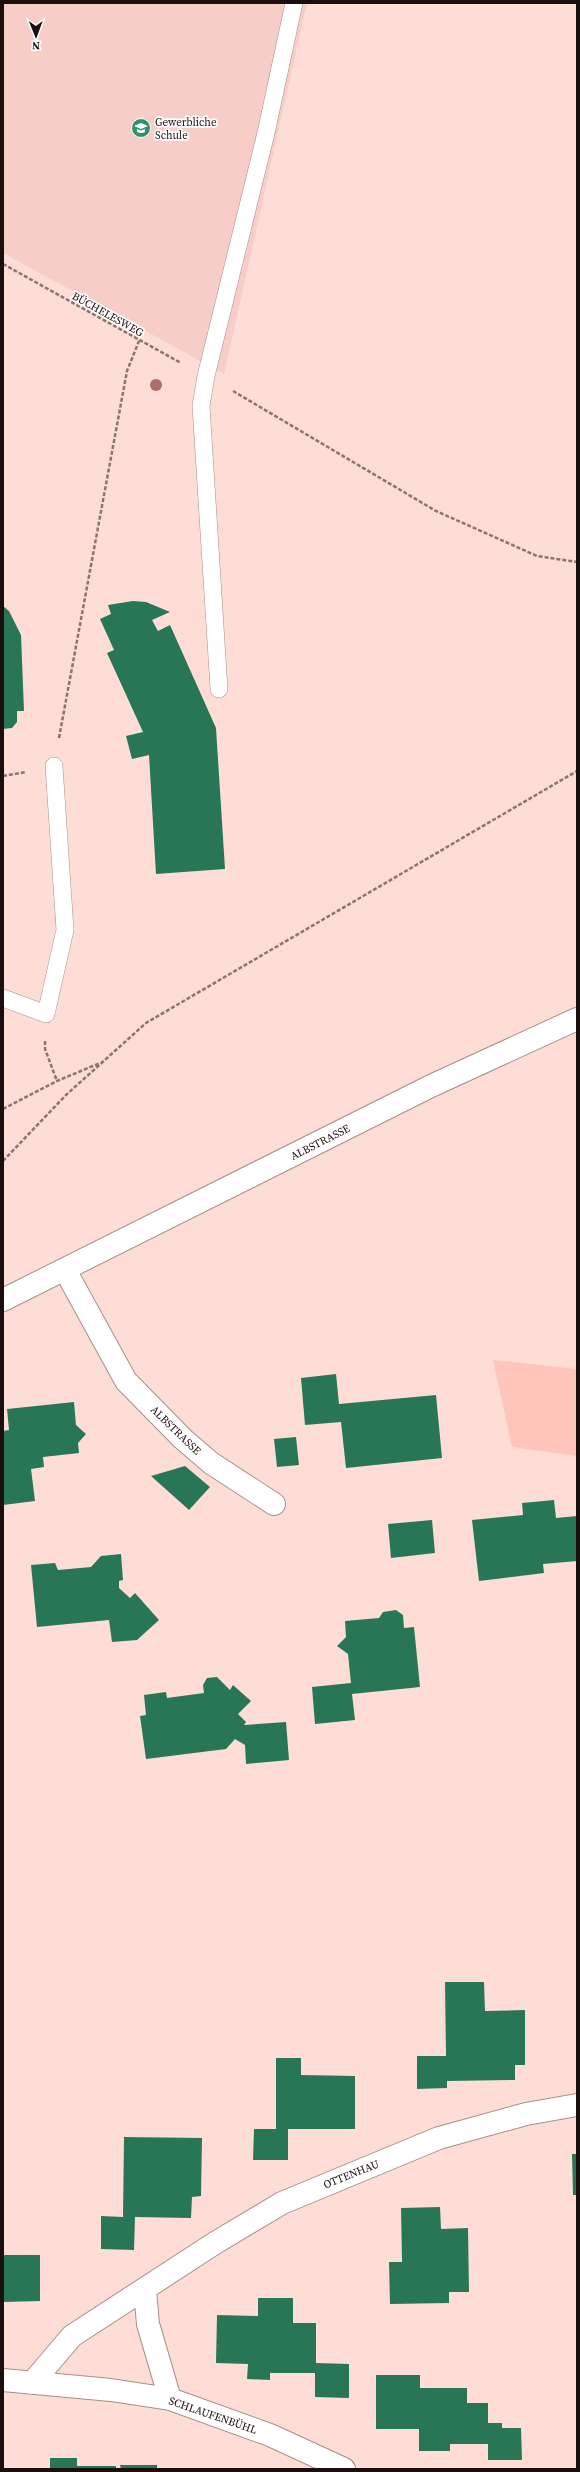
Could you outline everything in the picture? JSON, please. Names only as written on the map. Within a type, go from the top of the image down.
[{"type":"street","name":"ALBSTRASSE","points":[[3,1300],[432,1086],[577,1019]]},
{"type":"street","name":"ALBSTRASSE","points":[[65,1270],[126,1380],[183,1439],[211,1463],[274,1504]]},
{"type":"street","name":"OTTENHAU","points":[[32,2382],[72,2336],[145,2290],[215,2243],[282,2203],[439,2138],[526,2114],[577,2104]]},
{"type":"street","points":[[145,2290],[148,2324],[170,2399]]},
{"type":"street","name":"SCHLAUFENBÜHL","points":[[3,2380],[112,2390],[170,2399],[270,2435],[344,2469]]},
{"type":"lane","points":[[219,689],[201,406],[206,376],[266,133],[294,3]]},
{"type":"lane","points":[[3,998],[46,1014],[65,930],[54,766]]},
{"type":"path","name":"BÜCHELESWEG","points":[[3,264],[139,341],[206,376],[436,510],[537,556],[577,562]]},
{"type":"path","points":[[3,776],[54,766],[127,371],[139,341]]},
{"type":"path","points":[[3,1161],[66,1095],[146,1023],[577,771]]},
{"type":"path","points":[[46,1014],[45,1048],[56,1081]]},
{"type":"path","points":[[3,1109],[56,1081],[102,1063]]},
{"type":"shaded area","name":"Gewerbliche Schule","points":[[3,3],[307,3],[224,374],[3,253]]},
{"type":"shaded area","points":[[493,1360],[577,1369],[577,1456],[512,1447]]},
{"type":"building","points":[[133,601],[146,602],[170,612],[152,620],[158,631],[170,625],[216,728],[225,869],[156,874],[149,755],[132,759],[126,736],[143,732],[107,653],[114,650],[100,619],[111,614],[108,605]]},
{"type":"building","points":[[3,606],[9,611],[21,635],[24,711],[17,711],[17,722],[12,728],[3,729]]},
{"type":"building","points":[[336,1374],[339,1404],[436,1395],[442,1458],[346,1468],[341,1422],[305,1425],[301,1378]]},
{"type":"building","points":[[74,1402],[76,1425],[86,1434],[78,1443],[79,1453],[43,1457],[44,1467],[31,1469],[35,1501],[3,1505],[3,1431],[9,1430],[7,1409]]},
{"type":"building","points":[[296,1437],[299,1465],[277,1467],[274,1439]]},
{"type":"building","points":[[185,1466],[210,1487],[189,1510],[151,1476]]},
{"type":"building","points":[[554,1500],[556,1518],[577,1516],[577,1561],[543,1564],[544,1573],[479,1581],[472,1520],[523,1515],[522,1503]]},
{"type":"building","points":[[432,1520],[435,1553],[391,1558],[388,1524]]},
{"type":"building","points":[[121,1554],[123,1580],[119,1581],[119,1588],[130,1598],[135,1593],[159,1620],[137,1640],[112,1642],[109,1620],[37,1627],[31,1565],[55,1563],[58,1570],[91,1567],[101,1556]]},
{"type":"building","points":[[396,1610],[403,1615],[404,1628],[414,1627],[420,1687],[352,1694],[355,1720],[315,1724],[312,1687],[351,1683],[348,1654],[337,1646],[346,1637],[345,1621],[379,1618],[383,1612]]},
{"type":"building","points":[[217,1677],[230,1690],[233,1685],[251,1701],[238,1714],[246,1722],[244,1725],[286,1722],[289,1760],[246,1764],[245,1745],[235,1739],[226,1749],[146,1759],[140,1716],[146,1715],[144,1695],[166,1692],[167,1698],[204,1693],[203,1685],[207,1678]]},
{"type":"building","points":[[445,1982],[484,1982],[485,2011],[525,2010],[525,2065],[515,2065],[515,2080],[447,2081],[447,2088],[417,2089],[417,2056],[446,2056]]},
{"type":"building","points":[[276,2058],[301,2058],[301,2075],[355,2076],[355,2129],[288,2129],[288,2160],[253,2160],[254,2129],[276,2129]]},
{"type":"building","points":[[124,2137],[202,2138],[201,2196],[192,2197],[191,2218],[135,2217],[134,2250],[101,2249],[101,2216],[123,2217]]},
{"type":"building","points":[[572,2154],[577,2154],[577,2195],[573,2195]]},
{"type":"building","points":[[440,2207],[441,2229],[468,2228],[469,2292],[449,2292],[449,2303],[390,2304],[389,2262],[402,2262],[401,2208]]},
{"type":"building","points":[[3,2255],[40,2255],[40,2301],[3,2302]]},
{"type":"building","points":[[258,2298],[293,2298],[293,2323],[316,2323],[316,2363],[349,2364],[349,2398],[315,2397],[315,2373],[270,2373],[270,2380],[247,2379],[248,2364],[216,2363],[217,2315],[258,2316]]},
{"type":"building","points":[[376,2375],[420,2375],[420,2388],[467,2388],[467,2403],[488,2403],[488,2423],[502,2423],[502,2428],[521,2428],[522,2460],[488,2460],[488,2444],[450,2444],[450,2451],[419,2451],[419,2429],[376,2429]]},
{"type":"building","points":[[50,2458],[77,2458],[77,2466],[116,2466],[116,2469],[50,2469]]},
{"type":"building","points":[[120,2465],[157,2465],[157,2469],[121,2469]]},
{"type":"place","name":"Gewerbliche Schule","points":[[141,128]]}]
